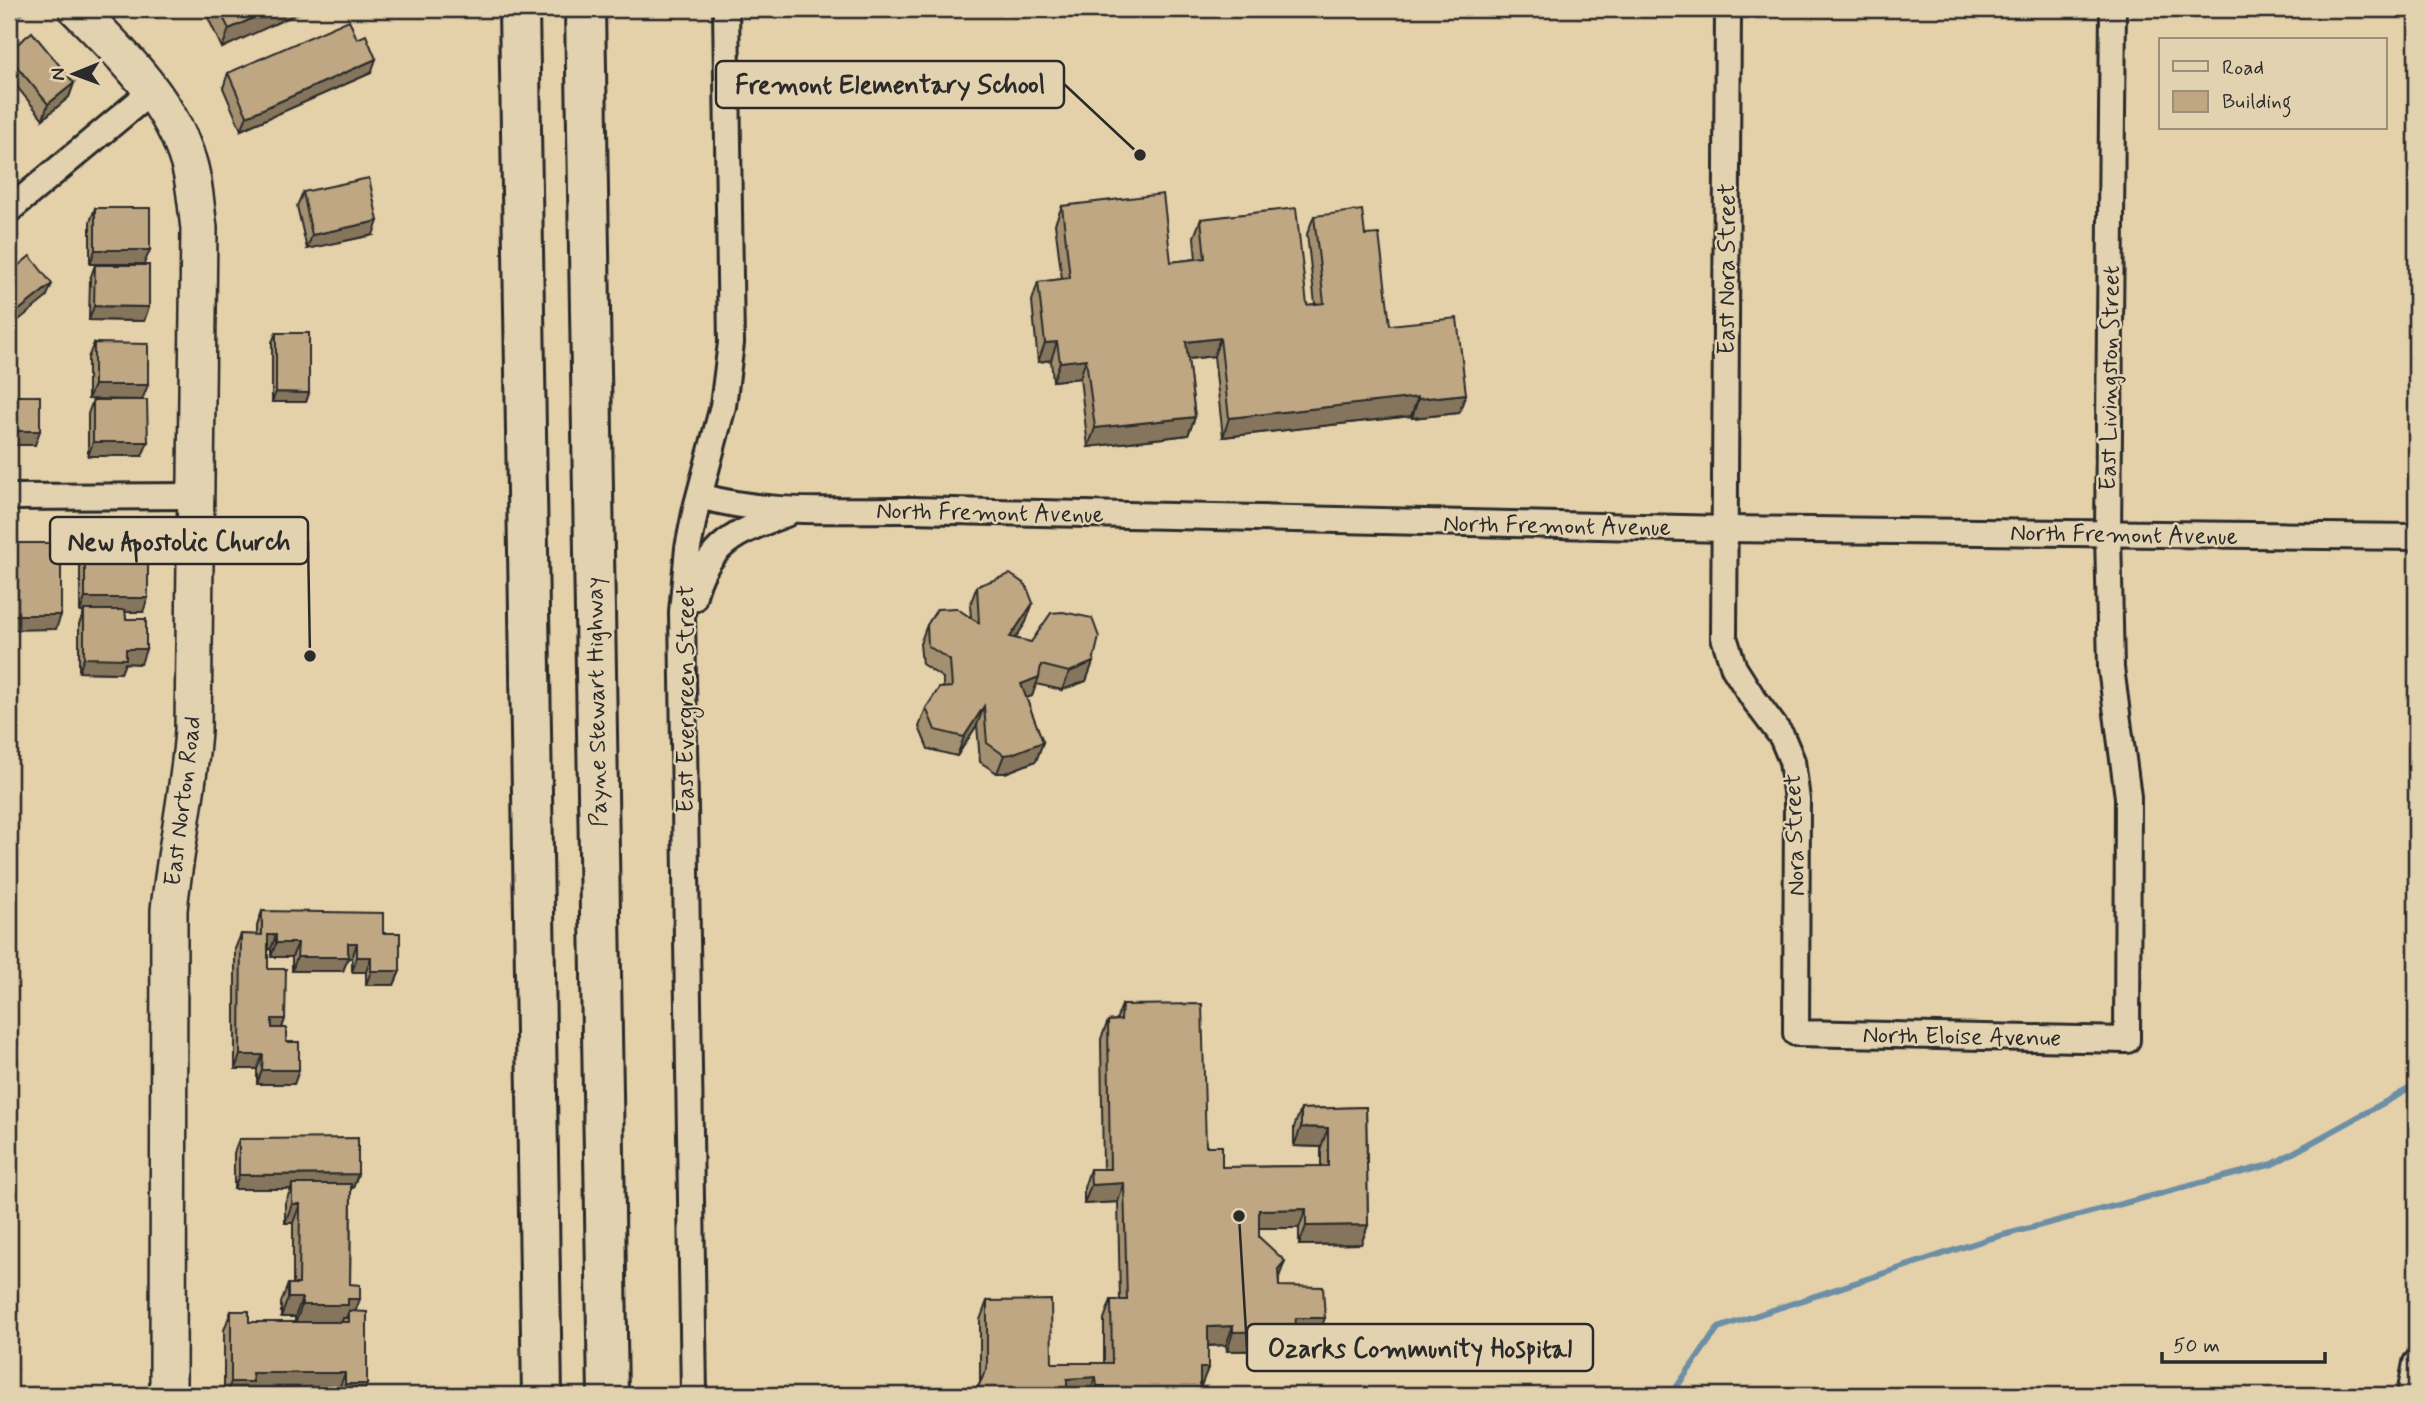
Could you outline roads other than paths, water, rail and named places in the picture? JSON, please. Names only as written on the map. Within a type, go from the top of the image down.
[{"type":"highway","points":[[514,9],[521,95]]},
{"type":"highway","points":[[519,9],[542,1395]]},
{"type":"highway","name":"Payne Stewart Highway","points":[[584,9],[608,1395]]},
{"type":"main road","name":"East Norton Road","points":[[77,9],[153,90],[173,125],[190,166],[199,228],[193,730],[187,793],[175,857],[169,910],[168,1395]]},
{"type":"street","name":"East Evergreen Street","points":[[694,1395],[682,644],[688,548],[723,406],[731,343],[726,9]]},
{"type":"street","name":"East Nora Street","points":[[1725,529],[1728,9]]},
{"type":"street","name":"East Livingston Street","points":[[2113,9],[2108,534],[2111,668],[2128,797],[2127,1040]]},
{"type":"street","points":[[9,211],[153,90]]},
{"type":"street","points":[[9,497],[197,496]]},
{"type":"street","name":"North Fremont Avenue","points":[[700,496],[729,504],[793,511],[925,510],[1725,529],[2416,537]]},
{"type":"street","points":[[682,644],[698,577],[714,554],[734,535],[793,511]]},
{"type":"street","name":"Nora Street","points":[[1725,529],[1724,637],[1734,668],[1782,737],[1791,761],[1797,800],[1796,1033]]},
{"type":"street","name":"North Eloise Avenue","points":[[1796,1033],[2127,1040]]},
{"type":"street","points":[[2410,1395],[2416,1363]]},
{"type":"waterway","points":[[9,23],[25,9]]},
{"type":"waterway","points":[[1671,1395],[1718,1328],[1988,1239],[2273,1164],[2416,1085]]},
{"type":"place","name":"Fremont Elementary School","points":[[1140,155]]},
{"type":"place","name":"New Apostolic Church","points":[[310,656]]},
{"type":"place","name":"Ozarks Community Hospital","points":[[1239,1216]]}]
